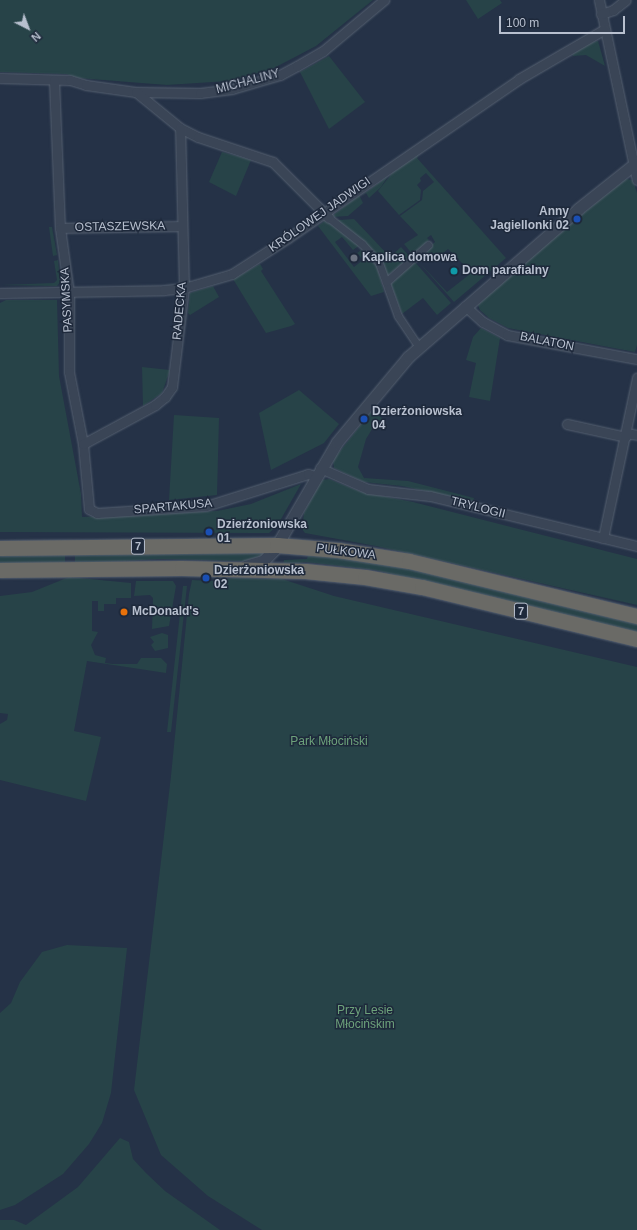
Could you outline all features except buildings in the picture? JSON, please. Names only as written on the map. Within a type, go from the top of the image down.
[{"type":"highway","name":"PUŁKOWA","points":[[0,548],[277,545],[338,550],[396,558],[637,616]]},
{"type":"highway","name":"PUŁKOWA","points":[[0,570],[231,569],[321,572],[391,581],[637,639]]},
{"type":"street","name":"MICHALINY","points":[[0,78],[54,80],[136,92],[200,93],[232,89],[280,75],[323,51],[384,0]]},
{"type":"street","points":[[599,0],[635,163],[637,180]]},
{"type":"street","points":[[601,14],[617,8],[626,0]]},
{"type":"street","name":"KRÓLOWEJ JADWIGI","points":[[0,293],[68,293],[184,288],[214,280],[250,264],[519,79],[605,29]]},
{"type":"street","name":"PASYMSKA","points":[[54,80],[60,228],[68,293],[69,372],[83,444],[87,505],[91,511],[98,513]]},
{"type":"street","points":[[136,92],[180,128],[216,144],[273,162],[323,213],[374,256],[381,266],[398,316],[418,346]]},
{"type":"street","name":"RADECKA","points":[[83,444],[156,405],[170,392],[184,288],[181,226],[180,128]]},
{"type":"street","points":[[231,569],[263,561],[277,545],[318,472],[359,414],[418,346],[635,163]]},
{"type":"street","name":"OSTASZEWSKA","points":[[60,228],[181,226]]},
{"type":"street","points":[[386,282],[428,245]]},
{"type":"street","name":"BALATON","points":[[465,306],[483,322],[507,335],[637,360]]},
{"type":"street","points":[[603,538],[637,378]]},
{"type":"street","points":[[567,424],[626,435],[637,435]]},
{"type":"street","name":"SPARTAKUSA","points":[[98,513],[206,506],[318,472]]},
{"type":"street","name":"TRYLOGII","points":[[318,472],[368,489],[430,496],[637,546]]},
{"type":"green space","points":[[0,0],[373,0],[316,46],[272,69],[228,81],[167,85],[78,78],[66,74],[0,72]]},
{"type":"green space","points":[[466,0],[500,0],[502,3],[478,19]]},
{"type":"green space","points":[[598,41],[605,66],[586,55],[573,56],[572,54],[592,42]]},
{"type":"green space","points":[[329,56],[365,102],[329,129],[300,72]]},
{"type":"green space","points":[[222,152],[251,160],[236,196],[209,182]]},
{"type":"green space","points":[[419,154],[417,158],[506,258],[454,302],[416,259],[447,292],[470,274],[463,264],[448,249],[437,258],[432,252],[424,259],[421,255],[435,242],[431,235],[427,238],[429,240],[413,255],[404,244],[418,235],[400,216],[422,200],[423,191],[434,182],[426,173],[420,178],[421,181],[417,185],[421,190],[420,200],[399,215],[378,191],[393,172]]},
{"type":"green space","points":[[388,176],[381,187],[369,198],[366,193],[361,196]]},
{"type":"green space","points":[[625,179],[633,180],[637,193],[637,345],[635,352],[508,328],[489,318],[480,310],[478,305],[487,296],[485,294]]},
{"type":"green space","points":[[359,195],[363,203],[348,216],[331,217]]},
{"type":"green space","points":[[354,219],[390,257],[401,247],[410,257],[387,276],[337,222],[339,220]]},
{"type":"green space","points":[[326,220],[360,245],[353,250],[342,237],[335,242],[354,267],[363,260],[357,253],[364,248],[375,260],[384,292],[371,296],[318,226]]},
{"type":"green space","points":[[49,227],[52,227],[57,255],[53,256]]},
{"type":"green space","points":[[58,260],[60,282],[57,286],[1,285],[54,283],[57,280],[54,261]]},
{"type":"green space","points":[[414,261],[451,303],[437,315],[423,298],[402,314],[391,284]]},
{"type":"green space","points":[[260,264],[263,269],[261,271],[295,324],[266,333],[233,279]]},
{"type":"green space","points":[[213,286],[219,297],[190,315],[188,313],[190,293]]},
{"type":"green space","points":[[6,300],[57,300],[59,376],[81,494],[82,517],[217,511],[251,504],[301,484],[277,526],[269,533],[0,532],[0,303]]},
{"type":"green space","points":[[481,328],[500,338],[490,401],[469,397],[476,363],[466,360],[473,337]]},
{"type":"green space","points":[[142,367],[170,370],[162,393],[143,406]]},
{"type":"green space","points":[[299,390],[339,424],[324,443],[271,470],[259,413]]},
{"type":"green space","points":[[371,412],[376,413],[383,419],[377,421],[366,439],[358,467],[364,478],[408,481],[474,498],[473,501],[402,486],[364,482],[334,468],[333,460]]},
{"type":"green space","points":[[174,415],[219,418],[217,495],[169,500]]},
{"type":"green space","points":[[329,479],[361,492],[413,502],[637,559],[637,605],[376,546],[305,533],[302,529],[304,513],[321,480]]},
{"type":"green space","points":[[65,551],[65,564],[0,565],[0,552]]},
{"type":"green space","points":[[263,551],[265,555],[245,561],[159,559],[75,564],[75,552]]},
{"type":"green space","points":[[309,552],[391,563],[637,621],[637,634],[375,570],[306,562],[283,565],[284,560],[307,559]]},
{"type":"green space","points":[[69,577],[131,583],[131,598],[116,598],[116,604],[104,604],[104,611],[98,611],[98,601],[92,601],[92,631],[98,632],[91,645],[95,655],[106,658],[105,663],[113,664],[137,664],[141,658],[161,658],[167,664],[166,673],[87,661],[74,731],[101,737],[86,801],[0,780],[0,724],[7,720],[8,714],[0,713],[0,596],[32,592]]},
{"type":"green space","name":"Park Młociński","points":[[233,578],[282,579],[334,596],[637,667],[637,1230],[262,1230],[208,1196],[161,1155],[134,1090],[171,776],[189,594],[192,580],[218,581]]},
{"type":"green space","points":[[136,581],[173,581],[176,586],[169,626],[152,629],[153,598],[150,595],[134,596]]},
{"type":"green space","points":[[183,586],[187,586],[171,732],[167,732]]},
{"type":"green space","points":[[162,633],[168,635],[168,648],[155,651],[151,645],[154,642],[150,637]]},
{"type":"green space","points":[[67,945],[127,948],[111,1093],[102,1123],[89,1144],[63,1174],[15,1205],[0,1210],[0,1013],[11,1003],[20,982],[42,952]]},
{"type":"green space","points":[[120,1138],[129,1142],[133,1159],[165,1191],[220,1230],[0,1230],[0,1220],[14,1220],[26,1225],[78,1187]]},
{"type":"place","name":"Anny Jagiellonki 02","points":[[577,219]]},
{"type":"place","name":"Kaplica domowa","points":[[354,258]]},
{"type":"place","name":"Dom parafialny","points":[[454,271]]},
{"type":"place","name":"Dzierżoniowska 04","points":[[364,419]]},
{"type":"place","name":"Dzierżoniowska 01","points":[[209,532]]},
{"type":"place","name":"Dzierżoniowska 02","points":[[206,578]]},
{"type":"place","name":"McDonald's","points":[[124,612]]},
{"type":"park label","name":"Przy Lesie Młocińskim","points":[[365,1018]]}]
